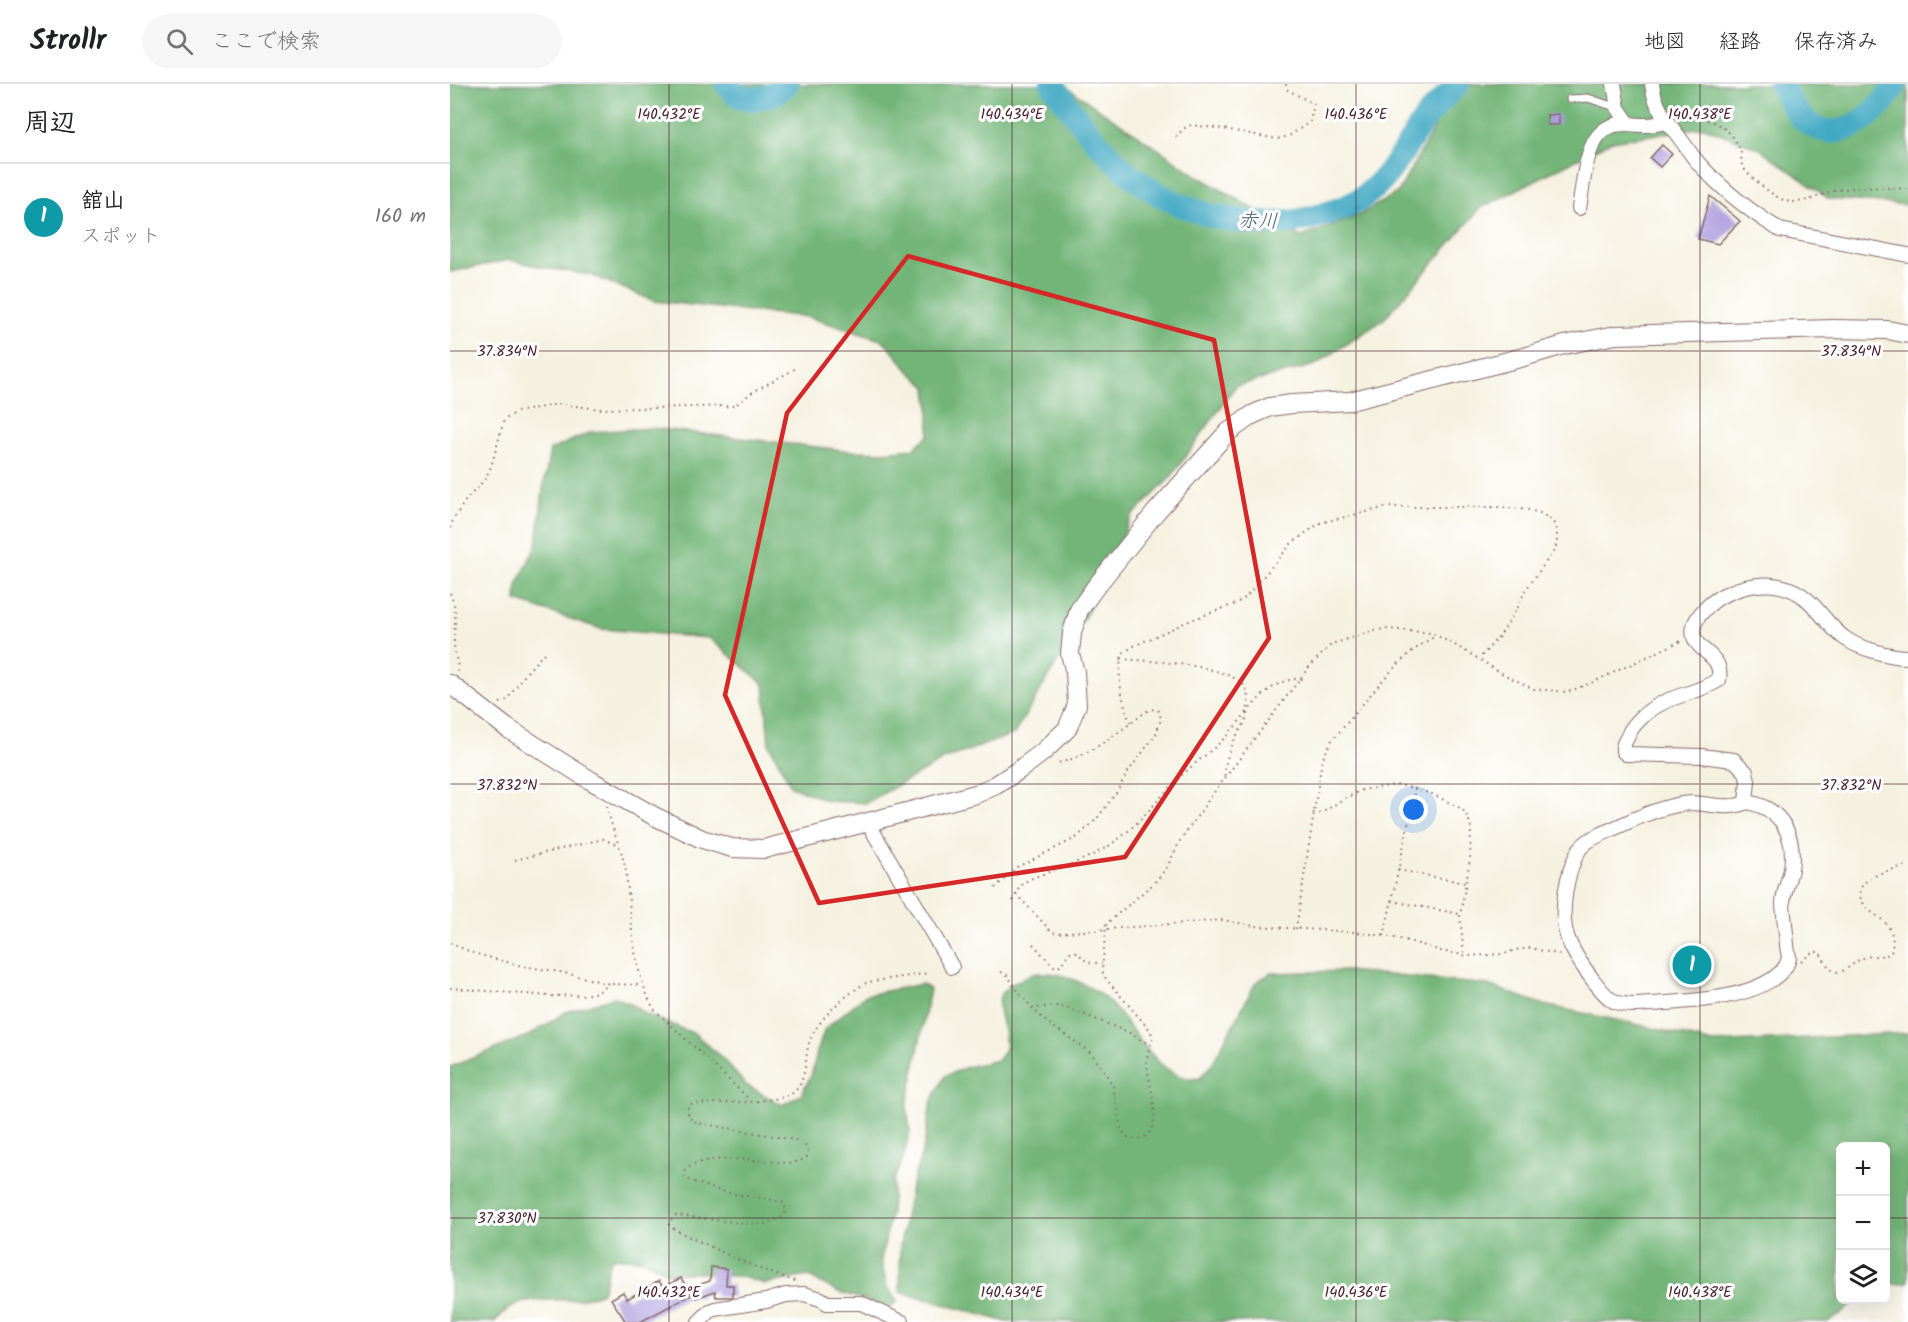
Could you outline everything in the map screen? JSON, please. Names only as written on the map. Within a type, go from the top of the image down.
[{"type":"street","points":[[1614,84],[1618,108],[1629,124]]},
{"type":"street","points":[[1652,84],[1657,106],[1700,166],[1742,205],[1780,230],[1908,255]]},
{"type":"street","points":[[1579,208],[1585,164],[1594,142],[1604,129],[1613,125],[1629,124],[1670,125]]},
{"type":"street","points":[[454,687],[507,728],[654,816],[693,835],[732,848],[764,849],[976,794],[1003,780],[1041,754],[1067,729],[1077,705],[1075,672],[1070,654],[1072,633],[1079,610],[1155,513],[1227,433],[1252,415],[1270,407],[1350,401],[1564,345],[1616,334],[1833,329],[1888,330],[1908,334]]},
{"type":"street","points":[[1746,802],[1748,782],[1746,772],[1734,760],[1626,754],[1622,747],[1631,729],[1652,707],[1719,681],[1719,665],[1696,642],[1694,627],[1697,619],[1720,596],[1752,585],[1770,583],[1787,588],[1804,596],[1848,641],[1908,657]]},
{"type":"street","points":[[1746,802],[1760,804],[1781,820],[1790,840],[1791,868],[1783,897],[1788,959],[1784,968],[1768,981],[1745,992],[1680,1001],[1622,1005],[1609,999],[1579,960],[1566,931],[1565,897],[1569,875],[1584,844],[1593,838],[1678,804],[1728,806],[1741,805],[1746,802]]},
{"type":"street","points":[[868,823],[952,967]]},
{"type":"street","points":[[699,1322],[715,1309],[766,1301],[786,1295],[804,1294],[827,1303],[861,1303],[903,1322]]},
{"type":"lane","points":[[1570,99],[1588,98],[1618,108]]},
{"type":"path","points":[[1176,137],[1183,129],[1191,125],[1276,139],[1289,136],[1310,122],[1314,104],[1290,92],[1286,89],[1286,84]]},
{"type":"path","points":[[1670,125],[1694,118],[1708,119],[1726,130],[1741,153],[1742,165],[1749,175],[1784,200],[1803,202],[1832,192],[1858,188],[1908,189]]},
{"type":"path","points":[[450,528],[466,500],[485,479],[491,467],[504,420],[517,412],[558,404],[601,410],[734,406],[754,391],[795,369]]},
{"type":"path","points":[[1130,723],[1119,671],[1123,653],[1191,620],[1245,598],[1292,543],[1320,523],[1387,507],[1500,507],[1529,510],[1552,520],[1557,530],[1557,544],[1554,552],[1525,591],[1501,634],[1479,659]]},
{"type":"path","points":[[450,593],[457,619],[454,643],[458,667],[454,687]]},
{"type":"path","points":[[1001,972],[1007,975],[1022,997],[1044,1020],[1091,1053],[1113,1086],[1124,1134],[1130,1138],[1140,1139],[1151,1130],[1155,1119],[1147,1065],[1148,1049],[1153,1037],[1150,1030],[1106,979],[1102,971],[1106,924],[1153,884],[1166,869],[1180,841],[1225,779],[1309,667],[1332,644],[1377,630],[1432,633],[1505,675],[1534,688],[1567,692],[1622,669],[1694,634]]},
{"type":"path","points":[[1296,929],[1322,760],[1332,740],[1397,666],[1418,646],[1436,636]]},
{"type":"path","points":[[477,705],[496,705],[507,700],[545,652]]},
{"type":"path","points":[[1121,659],[1211,669],[1234,678],[1245,686],[1248,696],[1246,720],[1232,746],[1224,770],[1225,779]]},
{"type":"path","points":[[1013,901],[1020,886],[1028,880],[1094,854],[1111,845],[1132,829],[1181,776],[1229,734],[1269,690],[1294,678],[1302,679]]},
{"type":"path","points":[[995,888],[1017,867],[1076,838],[1096,820],[1156,734],[1161,719],[1159,711],[1154,709],[1147,711],[1110,739],[1073,760],[1051,763],[1041,754]]},
{"type":"path","points":[[1313,813],[1322,813],[1350,795],[1372,788],[1395,785],[1416,789],[1445,799],[1462,809],[1468,817],[1471,829],[1466,883],[1460,914],[1465,956]]},
{"type":"path","points":[[606,789],[607,810],[626,871],[630,920],[642,985],[654,1009],[750,1100]]},
{"type":"path","points":[[1384,936],[1416,789]]},
{"type":"path","points":[[515,860],[603,839],[619,846]]},
{"type":"path","points":[[1784,968],[1793,967],[1814,952],[1819,952],[1830,969],[1836,972],[1845,970],[1866,956],[1886,956],[1891,953],[1892,932],[1861,898],[1861,890],[1863,883],[1872,877],[1908,865]]},
{"type":"path","points":[[1398,870],[1466,883]]},
{"type":"path","points":[[1016,894],[1052,932],[1068,933],[1223,920],[1254,926],[1384,936],[1465,956],[1489,956],[1530,948],[1579,960]]},
{"type":"path","points":[[1392,901],[1460,914]]},
{"type":"path","points":[[450,943],[473,953],[522,966],[610,984],[642,985]]},
{"type":"path","points":[[1033,944],[1053,966],[1059,967],[1070,952],[1077,952],[1087,962],[1102,964]]},
{"type":"path","points":[[801,1283],[770,1273],[721,1252],[676,1230],[669,1225],[669,1222],[676,1215],[766,1224],[784,1216],[786,1210],[784,1203],[732,1193],[686,1178],[685,1171],[689,1166],[701,1161],[791,1163],[800,1161],[807,1157],[808,1150],[804,1143],[698,1123],[689,1118],[687,1109],[690,1104],[750,1100],[792,1094],[799,1086],[805,1068],[809,1041],[815,1028],[860,986],[882,980],[929,973]]},
{"type":"path","points":[[450,988],[550,996],[584,995],[598,992],[610,984]]},
{"type":"path","points":[[1032,1008],[1057,1006],[1070,1009],[1151,1044]]},
{"type":"highlighted area","points":[[908,256],[1214,340],[1269,638],[1125,857],[819,903],[725,695],[787,413]]},
{"type":"green space","points":[[450,84],[1062,84],[1198,176],[1301,237],[1360,215],[1398,192],[1433,130],[1447,84],[1908,84],[1908,205],[1829,199],[1760,149],[1704,127],[1612,141],[1481,208],[1383,320],[1315,365],[1236,386],[1171,477],[1132,516],[1086,615],[1014,734],[945,759],[866,803],[828,801],[791,786],[769,744],[764,684],[709,638],[601,629],[516,601],[517,585],[537,544],[550,450],[591,432],[651,428],[852,451],[883,452],[913,449],[929,435],[927,387],[909,371],[884,341],[808,317],[654,301],[591,275],[509,260],[450,272]]},
{"type":"green space","points":[[1348,971],[1488,985],[1544,1005],[1713,1043],[1908,1033],[1908,1283],[1890,1285],[1890,1142],[1836,1142],[1836,1304],[1853,1304],[1828,1322],[1007,1322],[900,1292],[900,1246],[910,1190],[924,1146],[931,1102],[945,1076],[967,1067],[998,1060],[1001,1056],[1006,1043],[999,1007],[1003,991],[1035,973],[1057,974],[1081,983],[1110,1003],[1161,1064],[1173,1073],[1186,1078],[1200,1078],[1212,1064],[1256,982],[1271,973]]},
{"type":"green space","points":[[922,984],[930,989],[907,1106],[910,1131],[903,1160],[893,1181],[891,1213],[881,1260],[887,1286],[897,1301],[891,1308],[839,1292],[807,1276],[765,1284],[742,1277],[702,1273],[668,1273],[645,1260],[612,1258],[602,1292],[581,1299],[538,1300],[517,1304],[494,1322],[450,1322],[450,1067],[530,1035],[566,1012],[614,997],[631,1004],[645,1014],[695,1034],[721,1057],[746,1085],[782,1105],[801,1095],[812,1073],[825,1029],[866,995]]},
{"type":"building","points":[[1559,114],[1559,125],[1547,125],[1547,115]]},
{"type":"building","points":[[1662,145],[1672,154],[1660,167],[1650,158]]},
{"type":"building","points":[[1710,196],[1740,221],[1718,244],[1698,239]]},
{"type":"building","points":[[711,1267],[727,1269],[726,1285],[733,1285],[733,1297],[716,1297],[715,1291],[696,1298],[692,1287],[710,1281]]},
{"type":"building","points":[[681,1278],[691,1295],[640,1322],[626,1322],[611,1299],[623,1292],[627,1299],[659,1281],[663,1287]]},
{"type":"waterway","name":"赤川","points":[[727,84],[736,94],[750,99],[771,95],[787,84]]},
{"type":"waterway","name":"赤川","points":[[1052,84],[1079,121],[1109,155],[1153,191],[1176,203],[1224,219],[1275,223],[1325,214],[1349,206],[1362,198],[1389,172],[1428,115],[1458,84]]},
{"type":"waterway","name":"赤川","points":[[1781,84],[1793,107],[1806,122],[1821,130],[1836,131],[1852,127],[1867,117],[1882,103],[1896,84]]},
{"type":"place","name":"舘山","points":[[1692,965]]}]
